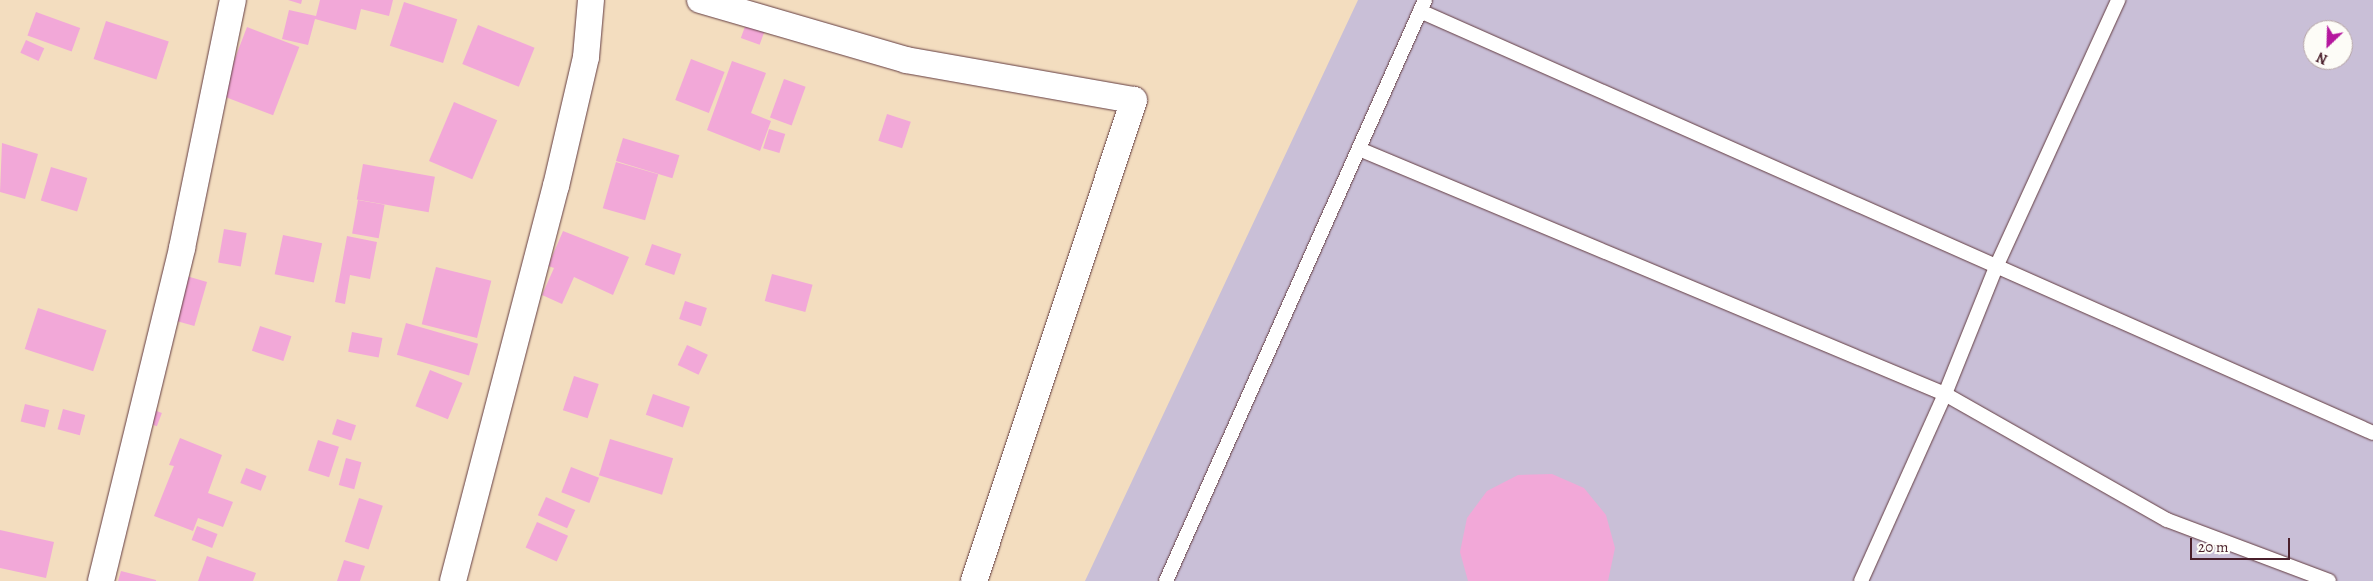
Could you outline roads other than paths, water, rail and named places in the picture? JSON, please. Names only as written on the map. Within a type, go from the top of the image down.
[{"type":"street","points":[[101,581],[182,248],[233,0]]},
{"type":"street","points":[[453,581],[556,186],[586,57],[591,0]]},
{"type":"street","points":[[700,0],[906,60],[1134,100],[974,581]]},
{"type":"lane","points":[[1861,581],[1946,394],[1996,267],[2118,0]]},
{"type":"lane","points":[[1166,581],[1423,6],[1996,267],[2373,433]]},
{"type":"lane","points":[[1359,150],[1946,394],[2168,520],[2329,581]]}]
